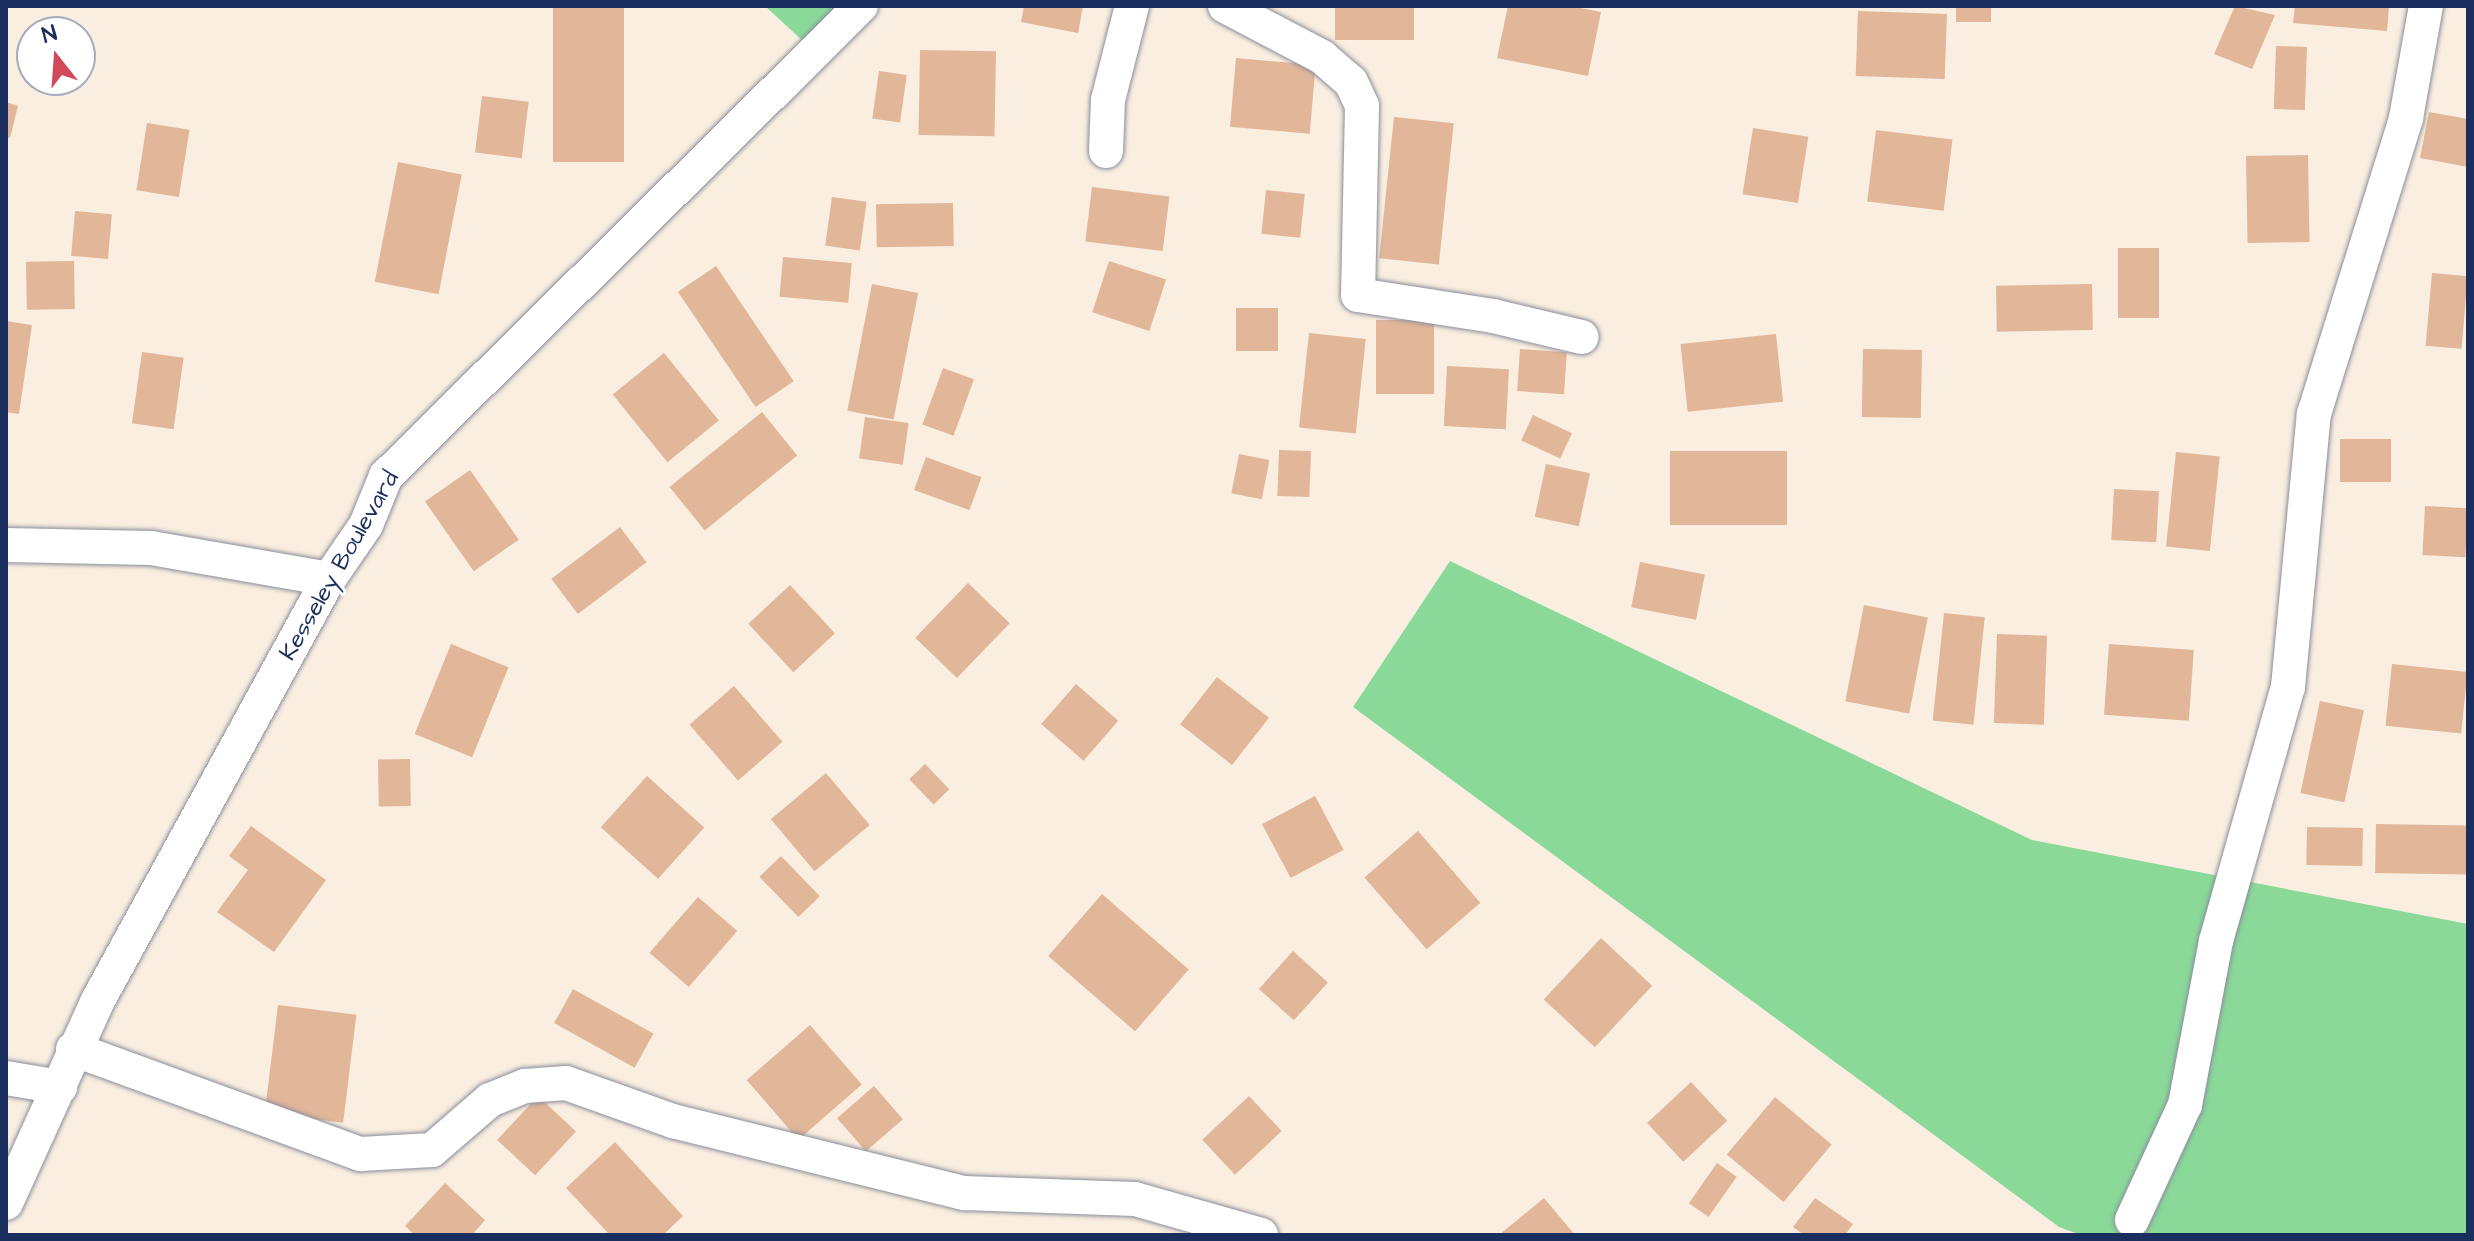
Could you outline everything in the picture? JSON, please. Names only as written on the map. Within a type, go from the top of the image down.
[{"type":"street","name":"Kesseley Boulevard","points":[[6,1203],[60,1087],[73,1049],[329,579],[366,525],[386,476],[861,6]]},
{"type":"street","points":[[1106,151],[1108,100],[1132,6]]},
{"type":"street","points":[[1225,6],[1322,57],[1351,82],[1362,106],[1358,295],[1493,316],[1582,337]]},
{"type":"street","points":[[2132,1220],[2185,1105],[2216,941],[2288,687],[2314,414],[2406,118],[2426,6]]},
{"type":"street","points":[[6,545],[151,548],[329,579]]},
{"type":"street","points":[[73,1049],[360,1154],[432,1150],[490,1100],[525,1086],[566,1083],[673,1121],[964,1193],[1135,1199],[1261,1235]]},
{"type":"street","points":[[6,1078],[60,1087]]},
{"type":"green space","points":[[765,6],[861,6],[817,54]]},
{"type":"green space","points":[[1450,561],[2032,840],[2468,924],[2468,1235],[2081,1235],[2059,1227],[1353,707]]},
{"type":"building","points":[[553,6],[624,6],[624,162],[553,162]]},
{"type":"building","points":[[1024,6],[1083,6],[1078,33],[1021,22]]},
{"type":"building","points":[[1335,6],[1414,6],[1414,40],[1335,40]]},
{"type":"building","points":[[1508,6],[1570,6],[1601,12],[1588,76],[1497,58]]},
{"type":"building","points":[[1956,6],[1991,6],[1991,22],[1956,22]]},
{"type":"building","points":[[2235,6],[2275,15],[2252,69],[2214,54]]},
{"type":"building","points":[[2295,6],[2389,6],[2387,31],[2293,23]]},
{"type":"building","points":[[1858,11],[1947,14],[1945,79],[1856,76]]},
{"type":"building","points":[[2276,46],[2307,47],[2305,110],[2274,109]]},
{"type":"building","points":[[920,50],[996,51],[995,136],[919,135]]},
{"type":"building","points":[[1236,58],[1316,65],[1310,134],[1230,127]]},
{"type":"building","points":[[879,71],[907,75],[900,122],[872,119]]},
{"type":"building","points":[[482,96],[529,102],[522,158],[475,153]]},
{"type":"building","points":[[6,102],[18,106],[10,138],[6,137]]},
{"type":"building","points":[[2429,112],[2468,119],[2468,167],[2420,158]]},
{"type":"building","points":[[1394,117],[1454,123],[1439,264],[1379,258]]},
{"type":"building","points":[[147,123],[189,130],[179,197],[136,190]]},
{"type":"building","points":[[1753,128],[1808,137],[1798,203],[1743,194]]},
{"type":"building","points":[[1876,130],[1952,139],[1944,211],[1867,201]]},
{"type":"building","points":[[2308,155],[2310,242],[2248,243],[2246,156]]},
{"type":"building","points":[[398,162],[462,174],[439,294],[375,282]]},
{"type":"building","points":[[1092,187],[1169,197],[1163,251],[1085,242]]},
{"type":"building","points":[[1266,190],[1305,194],[1300,238],[1261,234]]},
{"type":"building","points":[[832,197],[867,202],[860,250],[825,246]]},
{"type":"building","points":[[953,203],[954,246],[877,247],[876,204]]},
{"type":"building","points":[[75,211],[112,214],[108,259],[71,256]]},
{"type":"building","points":[[2118,248],[2159,248],[2159,318],[2118,318]]},
{"type":"building","points":[[783,257],[852,263],[848,303],[780,297]]},
{"type":"building","points":[[74,261],[75,309],[27,310],[26,262]]},
{"type":"building","points":[[1109,261],[1166,280],[1149,331],[1092,312]]},
{"type":"building","points":[[716,266],[794,381],[756,407],[678,292]]},
{"type":"building","points":[[2432,273],[2468,276],[2462,349],[2426,346]]},
{"type":"building","points":[[872,284],[918,293],[894,420],[847,411]]},
{"type":"building","points":[[2092,284],[2093,330],[1997,332],[1996,286]]},
{"type":"building","points":[[1236,308],[1278,308],[1278,351],[1236,351]]},
{"type":"building","points":[[1376,320],[1434,320],[1434,394],[1376,394]]},
{"type":"building","points":[[6,321],[32,325],[19,414],[6,412]]},
{"type":"building","points":[[1309,333],[1366,339],[1356,433],[1299,427]]},
{"type":"building","points":[[1776,334],[1783,402],[1688,412],[1681,344]]},
{"type":"building","points":[[1520,349],[1567,352],[1564,394],[1517,391]]},
{"type":"building","points":[[1863,349],[1922,350],[1921,418],[1862,417]]},
{"type":"building","points":[[142,352],[184,358],[174,429],[132,423]]},
{"type":"building","points":[[664,353],[719,421],[667,462],[613,395]]},
{"type":"building","points":[[1447,366],[1509,369],[1506,429],[1444,426]]},
{"type":"building","points":[[943,368],[974,379],[953,436],[922,424]]},
{"type":"building","points":[[762,412],[797,456],[705,530],[670,487]]},
{"type":"building","points":[[1533,415],[1572,433],[1560,459],[1521,440]]},
{"type":"building","points":[[865,417],[909,423],[903,465],[859,459]]},
{"type":"building","points":[[2340,439],[2391,439],[2391,482],[2340,482]]},
{"type":"building","points":[[1279,450],[1311,451],[1309,497],[1277,496]]},
{"type":"building","points":[[1670,451],[1787,451],[1787,525],[1670,525]]},
{"type":"building","points":[[2176,452],[2220,457],[2210,551],[2166,546]]},
{"type":"building","points":[[1239,454],[1269,460],[1262,499],[1231,493]]},
{"type":"building","points":[[926,457],[981,477],[969,510],[914,490]]},
{"type":"building","points":[[1546,464],[1590,473],[1579,526],[1535,517]]},
{"type":"building","points":[[470,470],[519,540],[474,571],[425,502]]},
{"type":"building","points":[[2114,489],[2159,491],[2156,542],[2111,540]]},
{"type":"building","points":[[2425,506],[2468,508],[2465,557],[2422,555]]},
{"type":"building","points":[[620,527],[646,562],[578,614],[551,579]]},
{"type":"building","points":[[1640,562],[1705,575],[1696,620],[1631,607]]},
{"type":"building","points":[[968,583],[1010,623],[957,678],[915,638]]},
{"type":"building","points":[[790,585],[835,633],[793,672],[748,624]]},
{"type":"building","points":[[1864,605],[1928,617],[1909,714],[1845,701]]},
{"type":"building","points":[[1944,613],[1985,617],[1973,725],[1933,720]]},
{"type":"building","points":[[1997,634],[2047,636],[2044,725],[1994,723]]},
{"type":"building","points":[[451,644],[508,667],[472,757],[415,734]]},
{"type":"building","points":[[2109,644],[2194,650],[2189,721],[2104,715]]},
{"type":"building","points":[[2392,664],[2468,672],[2461,734],[2386,726]]},
{"type":"building","points":[[1217,677],[1269,718],[1232,765],[1180,724]]},
{"type":"building","points":[[1076,684],[1118,721],[1083,761],[1041,724]]},
{"type":"building","points":[[734,686],[783,742],[738,781],[689,725]]},
{"type":"building","points":[[2320,701],[2364,710],[2344,802],[2300,793]]},
{"type":"building","points":[[410,759],[411,806],[379,807],[378,760]]},
{"type":"building","points":[[925,764],[949,789],[933,804],[909,779]]},
{"type":"building","points":[[826,773],[870,825],[815,871],[771,819]]},
{"type":"building","points":[[647,776],[704,828],[658,879],[601,827]]},
{"type":"building","points":[[1315,796],[1344,850],[1291,878],[1262,824]]},
{"type":"building","points":[[2376,824],[2468,826],[2467,875],[2375,873]]},
{"type":"building","points":[[251,826],[326,880],[274,952],[217,912],[248,870],[229,856]]},
{"type":"building","points":[[2307,827],[2363,828],[2362,866],[2306,865]]},
{"type":"building","points":[[1418,831],[1480,903],[1427,949],[1364,878]]},
{"type":"building","points":[[781,856],[820,896],[798,917],[759,877]]},
{"type":"building","points":[[1102,894],[1189,969],[1135,1031],[1048,956]]},
{"type":"building","points":[[698,897],[737,931],[689,987],[649,953]]},
{"type":"building","points":[[1601,938],[1652,986],[1595,1047],[1544,999]]},
{"type":"building","points":[[1293,951],[1328,982],[1294,1020],[1259,989]]},
{"type":"building","points":[[573,989],[653,1034],[635,1068],[554,1023]]},
{"type":"building","points":[[278,1005],[356,1015],[343,1123],[265,1113]]},
{"type":"building","points":[[810,1025],[862,1085],[798,1140],[747,1080]]},
{"type":"building","points":[[1691,1082],[1727,1121],[1683,1162],[1647,1123]]},
{"type":"building","points":[[874,1086],[903,1119],[866,1151],[837,1118]]},
{"type":"building","points":[[538,1096],[576,1131],[535,1175],[497,1140]]},
{"type":"building","points":[[1249,1096],[1282,1131],[1235,1175],[1202,1140]]},
{"type":"building","points":[[1775,1097],[1832,1145],[1783,1202],[1727,1154]]},
{"type":"building","points":[[615,1142],[683,1216],[663,1235],[610,1235],[566,1188]]},
{"type":"building","points":[[1717,1163],[1737,1177],[1709,1217],[1689,1203]]},
{"type":"building","points":[[445,1183],[485,1220],[472,1235],[415,1235],[405,1226]]},
{"type":"building","points":[[1544,1198],[1575,1235],[1499,1235]]},
{"type":"building","points":[[1815,1198],[1853,1224],[1845,1235],[1804,1235],[1793,1227]]}]
